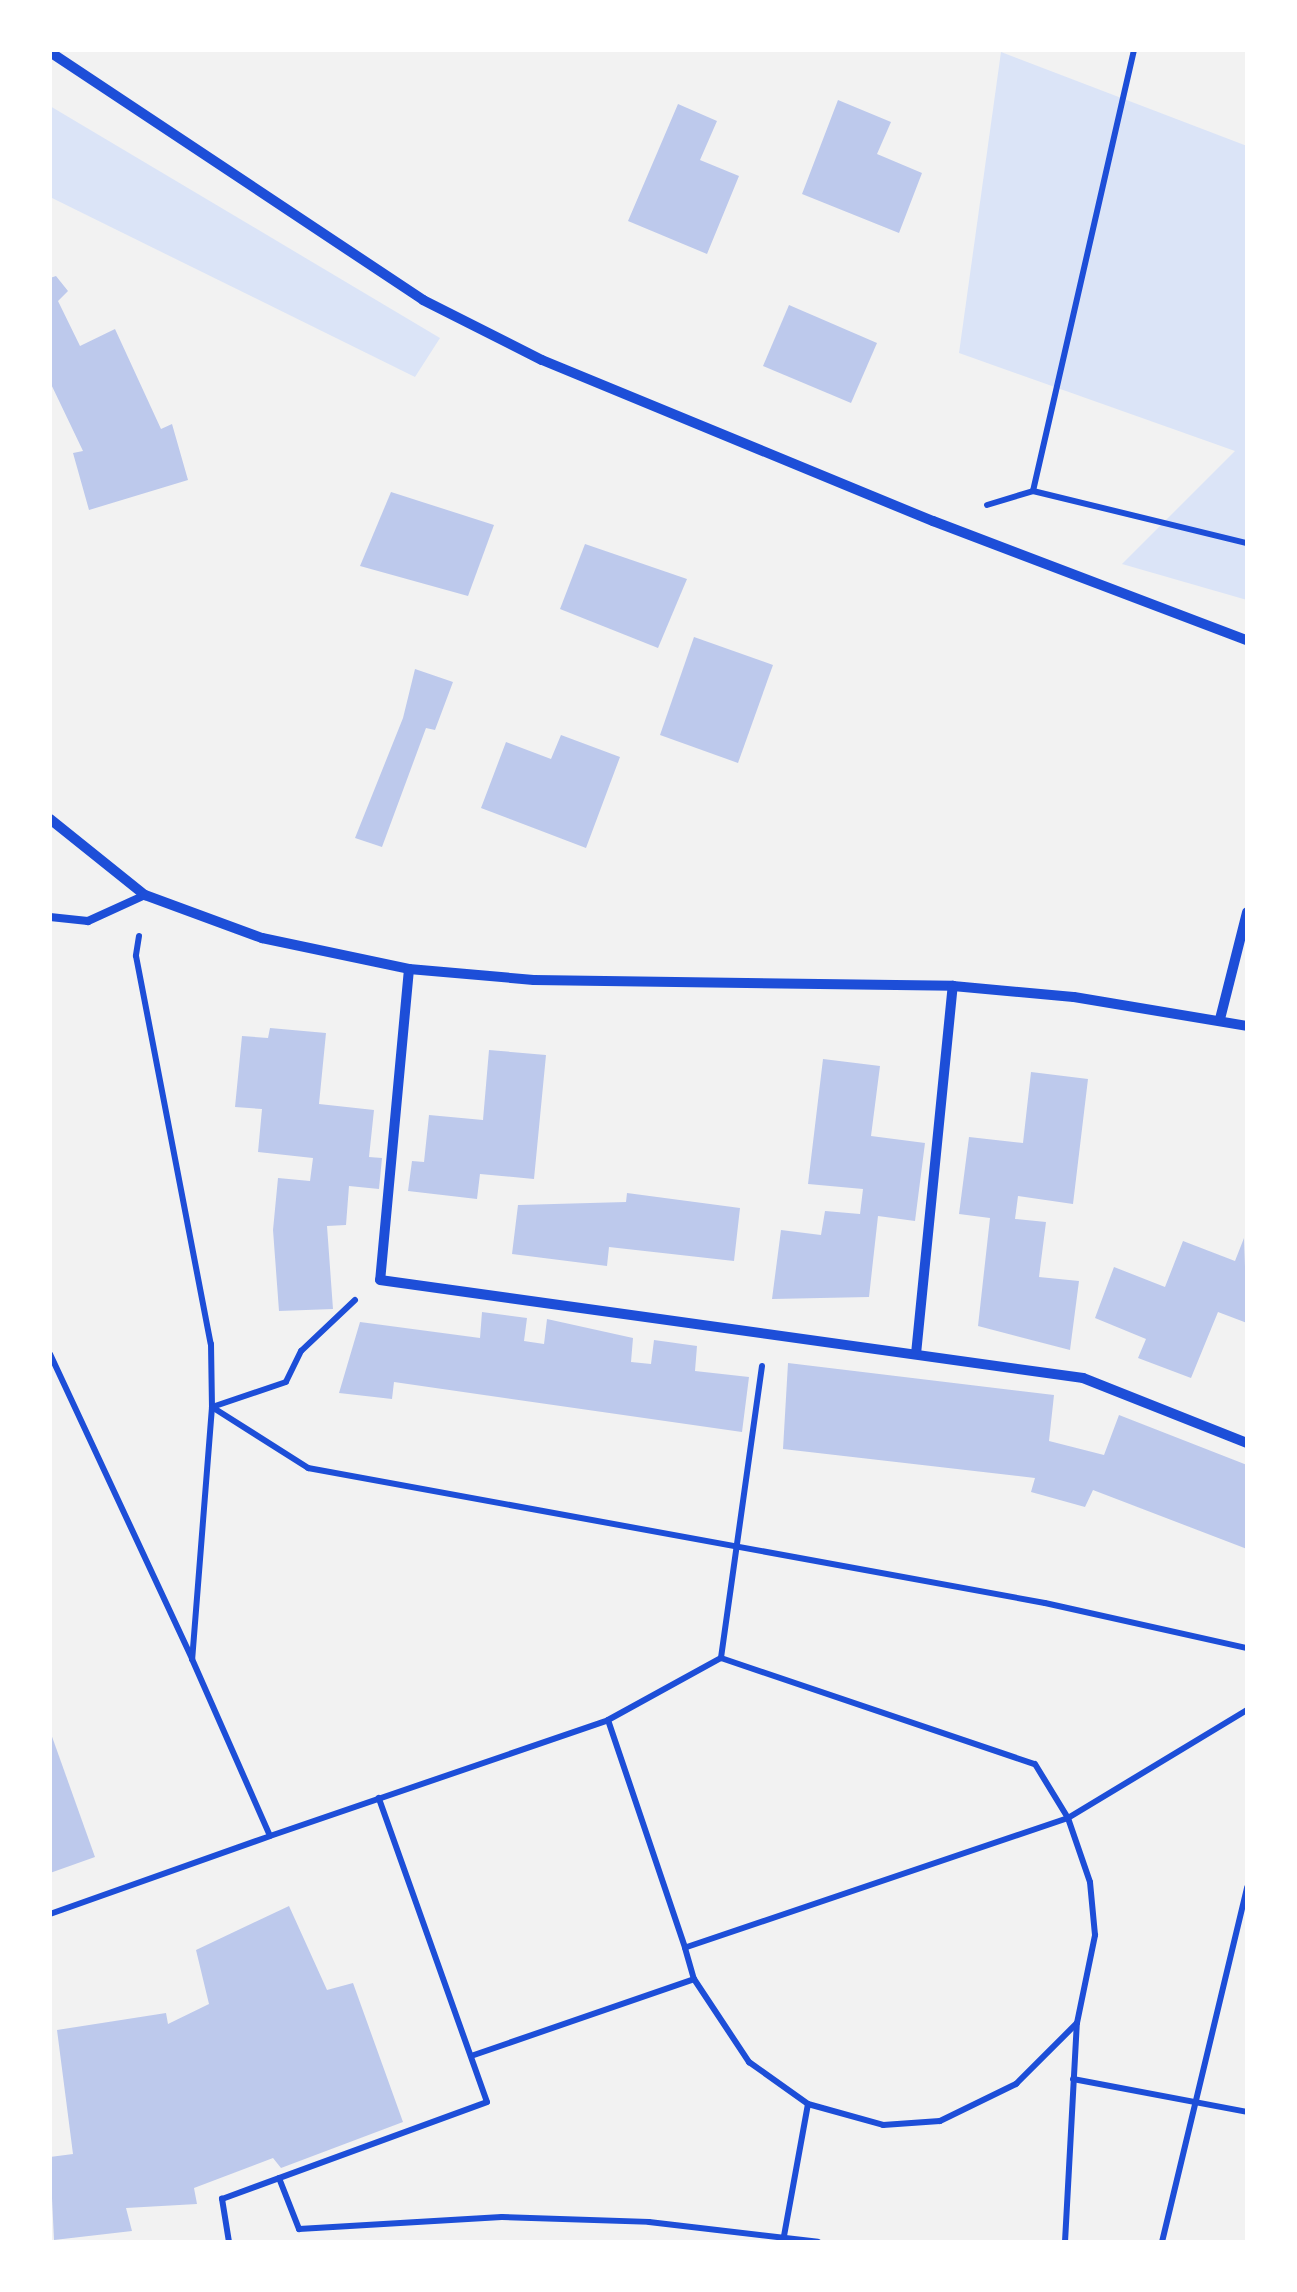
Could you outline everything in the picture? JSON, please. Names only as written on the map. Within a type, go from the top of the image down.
[{"type":"street","points":[[50,52],[423,300],[542,360],[933,521],[1247,640]]},
{"type":"street","points":[[50,819],[144,895],[262,938],[410,968],[534,980],[953,986],[1220,1019],[1247,1026]]},
{"type":"street","points":[[1220,1019],[1247,912]]},
{"type":"street","points":[[410,968],[380,1280],[1083,1378],[1247,1444]]},
{"type":"street","points":[[916,1354],[953,986]]},
{"type":"lane","points":[[50,917],[88,921],[144,895]]},
{"type":"path","points":[[1134,50],[1033,491],[1247,543]]},
{"type":"path","points":[[144,895],[136,956],[210,1344],[212,1407],[192,1659]]},
{"type":"path","points":[[212,1407],[286,1382],[300,1351],[380,1280]]},
{"type":"path","points":[[721,1658],[766,1336]]},
{"type":"path","points":[[50,1354],[270,1836]]},
{"type":"path","points":[[212,1407],[308,1468],[1045,1603],[1247,1648]]},
{"type":"path","points":[[50,1914],[608,1720],[721,1658],[1035,1764],[1068,1818],[1090,1882],[1095,1936],[1077,2024],[1065,2242]]},
{"type":"path","points":[[685,1948],[1068,1818],[1247,1710]]},
{"type":"path","points":[[608,1720],[694,1979],[749,2062],[808,2104],[883,2125],[940,2121],[1016,2084],[1077,2024]]},
{"type":"path","points":[[228,2242],[222,2199],[487,2102],[379,1798]]},
{"type":"path","points":[[1162,2242],[1247,1887]]},
{"type":"path","points":[[471,2056],[694,1979]]},
{"type":"path","points":[[1073,2078],[1195,2105],[1247,2112]]},
{"type":"path","points":[[784,2236],[808,2104]]},
{"type":"path","points":[[279,2178],[299,2229],[502,2217],[784,2236],[818,2242]]},
{"type":"shaded area","points":[[1001,52],[1247,146],[1247,600],[1122,564],[1235,451],[959,353]]},
{"type":"shaded area","points":[[50,106],[440,338],[415,377],[50,197]]},
{"type":"building","points":[[838,100],[891,122],[877,154],[922,173],[899,233],[802,194]]},
{"type":"building","points":[[678,104],[717,121],[700,160],[739,176],[707,254],[628,221]]},
{"type":"building","points":[[56,276],[68,291],[58,301],[80,346],[115,329],[161,429],[172,424],[188,480],[89,510],[73,453],[83,451],[50,382],[50,278]]},
{"type":"building","points":[[789,305],[877,343],[851,403],[763,366]]},
{"type":"building","points":[[391,492],[494,525],[468,596],[360,566]]},
{"type":"building","points":[[585,544],[687,579],[658,648],[560,609]]},
{"type":"building","points":[[694,637],[773,665],[738,763],[660,735]]},
{"type":"building","points":[[415,669],[453,682],[435,730],[426,728],[382,847],[355,838],[403,718]]},
{"type":"building","points":[[561,735],[620,757],[586,848],[481,808],[506,742],[551,759]]},
{"type":"building","points":[[270,1028],[326,1033],[319,1104],[374,1110],[369,1157],[382,1158],[379,1189],[349,1186],[346,1225],[327,1226],[333,1309],[279,1311],[273,1230],[278,1178],[310,1181],[313,1158],[258,1152],[262,1109],[235,1107],[242,1036],[268,1038]]},
{"type":"building","points":[[489,1050],[546,1055],[534,1179],[480,1174],[477,1199],[408,1191],[412,1161],[424,1162],[429,1115],[483,1120]]},
{"type":"building","points":[[823,1059],[880,1066],[871,1136],[925,1143],[915,1221],[878,1216],[869,1297],[772,1299],[781,1230],[821,1235],[825,1211],[860,1214],[863,1189],[808,1184]]},
{"type":"building","points":[[1031,1072],[1088,1079],[1073,1204],[1018,1196],[1015,1219],[1046,1222],[1039,1277],[1079,1281],[1070,1350],[978,1326],[990,1218],[959,1214],[969,1137],[1023,1143]]},
{"type":"building","points":[[627,1193],[740,1208],[734,1261],[609,1247],[607,1266],[512,1254],[518,1205],[626,1202]]},
{"type":"building","points":[[1244,1238],[1247,1323],[1218,1312],[1191,1378],[1138,1358],[1146,1339],[1095,1318],[1114,1267],[1165,1287],[1183,1241],[1235,1261]]},
{"type":"building","points":[[482,1312],[527,1318],[524,1341],[544,1344],[547,1319],[633,1338],[631,1362],[651,1364],[654,1340],[697,1346],[695,1371],[749,1377],[742,1432],[394,1382],[392,1399],[339,1393],[360,1322],[480,1338]]},
{"type":"building","points":[[788,1363],[1054,1395],[1049,1441],[1104,1455],[1119,1415],[1247,1465],[1247,1549],[1093,1490],[1085,1507],[1031,1492],[1035,1478],[783,1449]]},
{"type":"building","points":[[50,1731],[95,1857],[50,1873]]},
{"type":"building","points":[[289,1906],[327,1990],[353,1983],[403,2122],[281,2168],[273,2158],[194,2188],[197,2204],[126,2208],[132,2231],[54,2240],[50,2157],[73,2154],[57,2030],[166,2013],[168,2024],[209,2004],[196,1950]]}]
